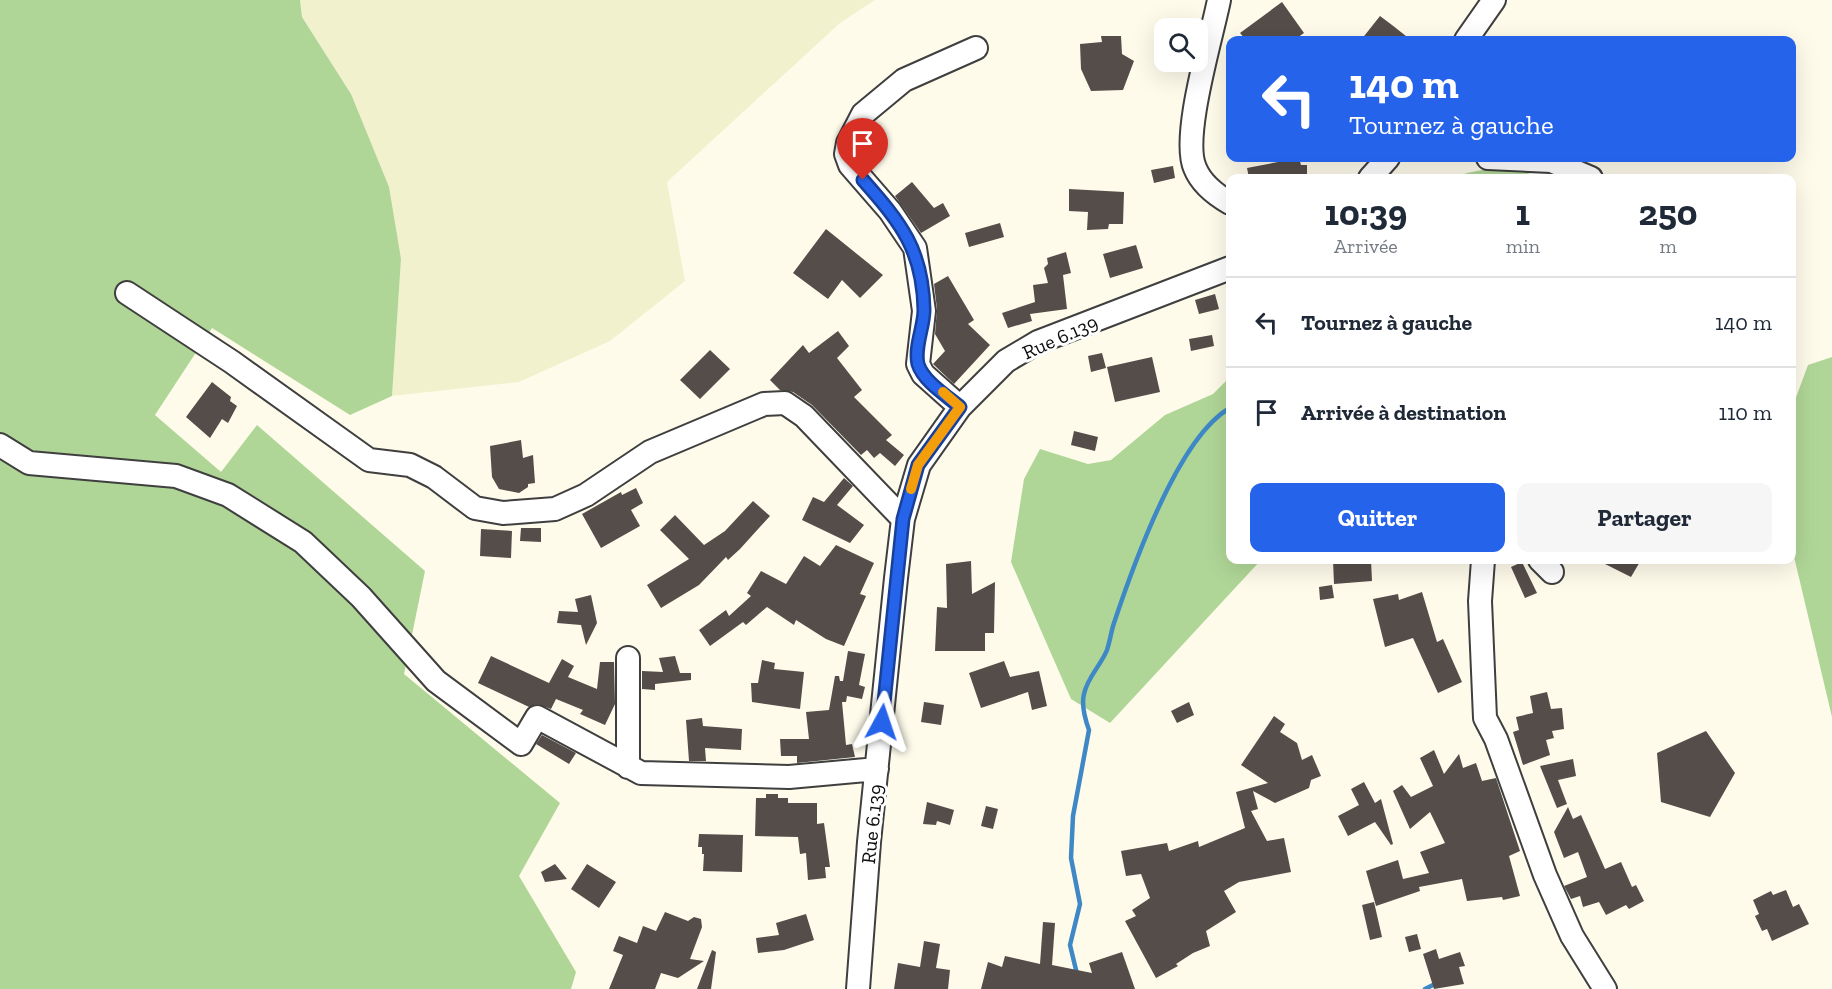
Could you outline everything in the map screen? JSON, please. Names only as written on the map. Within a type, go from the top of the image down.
[{"type":"street","points":[[1220,0],[1193,122],[1192,152],[1194,167],[1202,179],[1218,196],[1226,201]]},
{"type":"street","points":[[1469,36],[1494,0]]},
{"type":"street","points":[[960,407],[923,374],[918,364],[924,311],[915,248],[890,211],[850,165],[846,154],[848,143],[863,114],[904,80],[976,48]]},
{"type":"street","points":[[1374,174],[1384,162]]},
{"type":"street","points":[[1553,162],[1581,174]]},
{"type":"street","name":"Rue 6.139","points":[[858,989],[869,842],[903,519],[918,465],[960,407],[1006,361],[1038,342],[1226,270]]},
{"type":"street","points":[[127,293],[232,362],[369,460],[410,465],[434,477],[475,508],[503,513],[555,509],[586,495],[650,452],[764,404],[785,403],[811,423],[903,519]]},
{"type":"street","points":[[0,445],[29,463],[176,476],[228,495],[303,542],[361,597],[436,681],[521,744],[537,717],[588,742],[628,767],[656,775],[789,777],[877,769]]},
{"type":"street","points":[[1483,564],[1480,601],[1485,718],[1496,739],[1545,875],[1567,926],[1605,989]]},
{"type":"street","points":[[628,658],[628,767]]},
{"type":"green space","points":[[0,0],[300,0],[302,17],[351,94],[389,187],[401,259],[392,396],[350,415],[212,328],[155,415],[221,472],[257,425],[425,571],[404,674],[560,803],[519,876],[576,972],[571,989],[0,989]]},
{"type":"green space","points":[[300,0],[875,0],[840,23],[667,182],[685,281],[610,341],[519,382],[392,396],[401,259],[351,94],[302,17]]},
{"type":"green space","points":[[1517,163],[1529,174],[1464,174]]},
{"type":"green space","points":[[1832,357],[1832,717],[1796,564],[1796,397],[1808,365]]},
{"type":"green space","points":[[1226,381],[1226,564],[1257,564],[1110,723],[1071,699],[1011,562],[1024,479],[1040,449],[1088,464],[1111,460],[1165,415],[1213,394]]},
{"type":"building","points":[[1282,2],[1304,33],[1300,36],[1243,36],[1240,33]]},
{"type":"building","points":[[1380,16],[1406,36],[1364,36]]},
{"type":"building","points":[[1101,36],[1121,36],[1122,54],[1134,61],[1123,90],[1091,91],[1081,69],[1080,44],[1102,42]]},
{"type":"building","points":[[1278,162],[1300,162],[1301,165],[1307,165],[1307,174],[1248,174],[1247,168]]},
{"type":"building","points":[[1173,166],[1175,178],[1154,183],[1151,170]]},
{"type":"building","points":[[912,182],[934,208],[943,203],[950,216],[921,233],[895,196]]},
{"type":"building","points":[[1069,189],[1124,192],[1123,224],[1109,224],[1108,229],[1087,230],[1088,212],[1069,211]]},
{"type":"building","points":[[1000,223],[1004,237],[969,247],[965,233]]},
{"type":"building","points":[[826,229],[883,275],[860,298],[842,280],[828,299],[793,273]]},
{"type":"building","points":[[1136,245],[1143,268],[1110,278],[1103,254]]},
{"type":"building","points":[[1066,252],[1071,273],[1063,275],[1067,309],[1030,314],[1032,321],[1008,328],[1002,313],[1035,302],[1033,285],[1048,283],[1044,268],[1048,264],[1047,258]]},
{"type":"building","points":[[948,276],[974,320],[968,324],[990,345],[954,384],[933,364],[945,351],[935,334],[937,309],[934,284]]},
{"type":"building","points":[[1215,294],[1219,309],[1199,314],[1195,300]]},
{"type":"building","points":[[838,331],[849,346],[837,358],[862,390],[854,397],[892,435],[886,440],[904,455],[895,466],[880,453],[874,458],[867,450],[861,455],[812,405],[793,392],[780,390],[770,380],[803,345],[809,353]]},
{"type":"building","points":[[1212,335],[1214,346],[1191,351],[1189,339]]},
{"type":"building","points":[[710,350],[730,369],[700,399],[680,380]]},
{"type":"building","points":[[1102,353],[1106,368],[1091,372],[1088,356]]},
{"type":"building","points":[[1152,357],[1160,392],[1115,402],[1107,367]]},
{"type":"building","points":[[212,382],[231,397],[230,401],[237,406],[228,423],[222,419],[210,438],[186,417]]},
{"type":"building","points":[[1074,431],[1098,437],[1095,451],[1071,445]]},
{"type":"building","points":[[521,440],[523,458],[533,455],[535,483],[528,484],[528,487],[519,493],[499,489],[492,477],[490,446]]},
{"type":"building","points":[[844,478],[853,486],[837,505],[864,525],[850,543],[802,520],[813,497],[824,502]]},
{"type":"building","points":[[636,488],[643,503],[631,510],[640,526],[601,548],[582,514],[621,492],[622,495]]},
{"type":"building","points":[[753,501],[770,516],[740,549],[728,560],[726,557],[699,585],[661,608],[647,585],[689,559],[660,530],[675,515],[704,545],[725,531]]},
{"type":"building","points":[[521,528],[541,528],[541,542],[520,541]]},
{"type":"building","points":[[481,529],[512,531],[511,558],[480,556]]},
{"type":"building","points":[[836,545],[874,563],[860,594],[866,596],[844,646],[826,639],[796,620],[794,625],[767,607],[746,625],[743,622],[710,646],[699,630],[726,610],[729,616],[751,596],[747,593],[761,571],[786,584],[804,556],[820,566]]},
{"type":"building","points":[[971,561],[972,594],[995,582],[994,633],[985,633],[985,651],[935,651],[937,607],[947,608],[946,564]]},
{"type":"building","points":[[1333,564],[1371,564],[1372,581],[1334,584]]},
{"type":"building","points":[[1523,564],[1537,593],[1525,598],[1511,567]]},
{"type":"building","points":[[1605,564],[1639,564],[1631,577]]},
{"type":"building","points":[[1332,585],[1334,598],[1320,600],[1319,587]]},
{"type":"building","points":[[1422,592],[1437,642],[1443,639],[1462,682],[1438,693],[1413,638],[1385,647],[1373,599],[1398,594],[1399,600]]},
{"type":"building","points":[[591,595],[597,623],[586,645],[581,625],[557,623],[559,611],[578,612],[575,599]]},
{"type":"building","points":[[848,651],[865,654],[859,685],[865,687],[862,699],[847,696],[846,702],[842,702],[846,745],[852,744],[855,757],[797,763],[797,756],[781,756],[780,739],[809,739],[806,712],[829,710],[835,676],[839,676],[840,681],[843,681]]},
{"type":"building","points":[[491,656],[549,683],[562,659],[574,666],[568,677],[597,689],[600,662],[614,662],[615,704],[605,725],[580,714],[583,710],[556,699],[551,709],[537,704],[529,707],[478,683]]},
{"type":"building","points":[[675,656],[680,673],[691,673],[691,680],[655,684],[655,690],[642,689],[642,671],[663,672],[659,658]]},
{"type":"building","points":[[762,660],[775,663],[774,669],[804,672],[800,709],[752,702],[751,683],[758,683]]},
{"type":"building","points":[[1004,661],[1010,677],[1039,671],[1047,706],[1032,710],[1028,692],[981,708],[969,673]]},
{"type":"building","points":[[1547,692],[1551,709],[1562,708],[1564,729],[1552,731],[1554,738],[1546,740],[1550,755],[1523,765],[1513,732],[1519,730],[1516,717],[1533,713],[1530,696]]},
{"type":"building","points":[[924,702],[944,705],[941,725],[921,722]]},
{"type":"building","points":[[1189,702],[1194,715],[1177,723],[1171,711]]},
{"type":"building","points":[[1274,716],[1285,724],[1280,732],[1297,743],[1302,760],[1312,755],[1321,776],[1311,780],[1309,788],[1275,803],[1253,791],[1258,809],[1251,811],[1267,841],[1284,838],[1291,872],[1239,882],[1224,891],[1236,912],[1206,931],[1210,946],[1193,953],[1176,964],[1178,966],[1156,978],[1125,921],[1136,916],[1132,910],[1150,898],[1141,874],[1126,876],[1121,851],[1167,843],[1169,851],[1198,841],[1199,847],[1245,828],[1236,792],[1268,783],[1241,765]]},
{"type":"building","points":[[702,718],[703,726],[742,729],[741,750],[705,748],[706,761],[689,761],[686,720]]},
{"type":"building","points":[[1706,731],[1735,773],[1710,817],[1661,802],[1657,753]]},
{"type":"building","points":[[542,735],[576,753],[569,764],[536,744]]},
{"type":"building","points":[[1434,750],[1444,774],[1459,754],[1463,768],[1476,763],[1482,781],[1496,778],[1520,851],[1509,856],[1520,896],[1503,900],[1502,897],[1467,901],[1462,879],[1419,887],[1420,891],[1376,906],[1366,871],[1398,860],[1403,879],[1429,873],[1420,852],[1445,843],[1430,812],[1410,829],[1393,791],[1402,785],[1411,797],[1433,786],[1420,758]]},
{"type":"building","points":[[1573,759],[1576,776],[1558,780],[1567,804],[1557,808],[1540,766]]},
{"type":"building","points":[[1364,782],[1375,803],[1381,799],[1393,844],[1391,845],[1375,822],[1348,836],[1338,816],[1359,805],[1351,789]]},
{"type":"building","points":[[766,794],[778,794],[778,798],[788,798],[788,803],[817,803],[817,824],[824,823],[830,867],[825,867],[826,878],[808,880],[806,853],[800,854],[798,837],[755,836],[756,798],[766,798]]},
{"type":"building","points":[[927,802],[954,810],[950,825],[937,821],[936,825],[923,824]]},
{"type":"building","points":[[986,806],[998,809],[993,829],[981,826]]},
{"type":"building","points":[[1568,807],[1573,819],[1581,815],[1605,869],[1621,862],[1632,887],[1636,885],[1644,901],[1629,909],[1626,905],[1606,915],[1599,902],[1583,907],[1580,896],[1571,899],[1564,886],[1587,877],[1578,852],[1564,858],[1554,832]]},
{"type":"building","points":[[699,834],[743,835],[742,872],[703,871],[704,854],[702,854],[702,847],[698,847]]},
{"type":"building","points":[[555,864],[567,879],[545,882],[541,872]]},
{"type":"building","points":[[587,864],[616,882],[599,908],[571,889]]},
{"type":"building","points":[[1786,890],[1793,907],[1799,904],[1809,924],[1772,941],[1767,929],[1762,931],[1755,916],[1759,914],[1753,900],[1771,891],[1773,895]]},
{"type":"building","points":[[1374,902],[1382,937],[1370,940],[1362,905]]},
{"type":"building","points":[[665,912],[688,921],[694,917],[701,919],[702,927],[690,959],[704,961],[678,978],[661,973],[655,989],[609,989],[623,955],[613,951],[619,936],[637,943],[643,926],[656,931]]},
{"type":"building","points":[[806,914],[814,940],[784,950],[758,953],[756,938],[779,935],[776,923]]},
{"type":"building","points":[[1043,922],[1055,923],[1052,965],[1092,973],[1089,963],[1122,952],[1135,989],[981,989],[988,962],[1002,967],[1005,956],[1040,964]]},
{"type":"building","points":[[1417,934],[1421,949],[1409,952],[1405,937]]},
{"type":"building","points":[[924,941],[940,944],[936,968],[950,970],[948,989],[894,989],[898,963],[920,967]]},
{"type":"building","points":[[1436,949],[1439,959],[1460,952],[1465,966],[1459,967],[1464,984],[1434,989],[1423,954]]},
{"type":"building","points":[[712,950],[716,952],[711,989],[697,989]]},
{"type":"waterway","points":[[1077,974],[1070,945],[1080,904],[1071,858],[1073,816],[1089,730],[1083,708],[1084,694],[1088,682],[1107,650],[1133,569],[1175,474],[1211,423],[1226,411]]},
{"type":"waterway","points":[[1425,989],[1433,985]]},
{"type":"slow traffic","points":[[911,489],[918,465],[960,407],[943,392]]},
{"type":"route","points":[[863,180],[890,211],[915,248],[924,311],[918,364],[923,374],[960,407],[918,465],[903,519],[882,722]]}]
